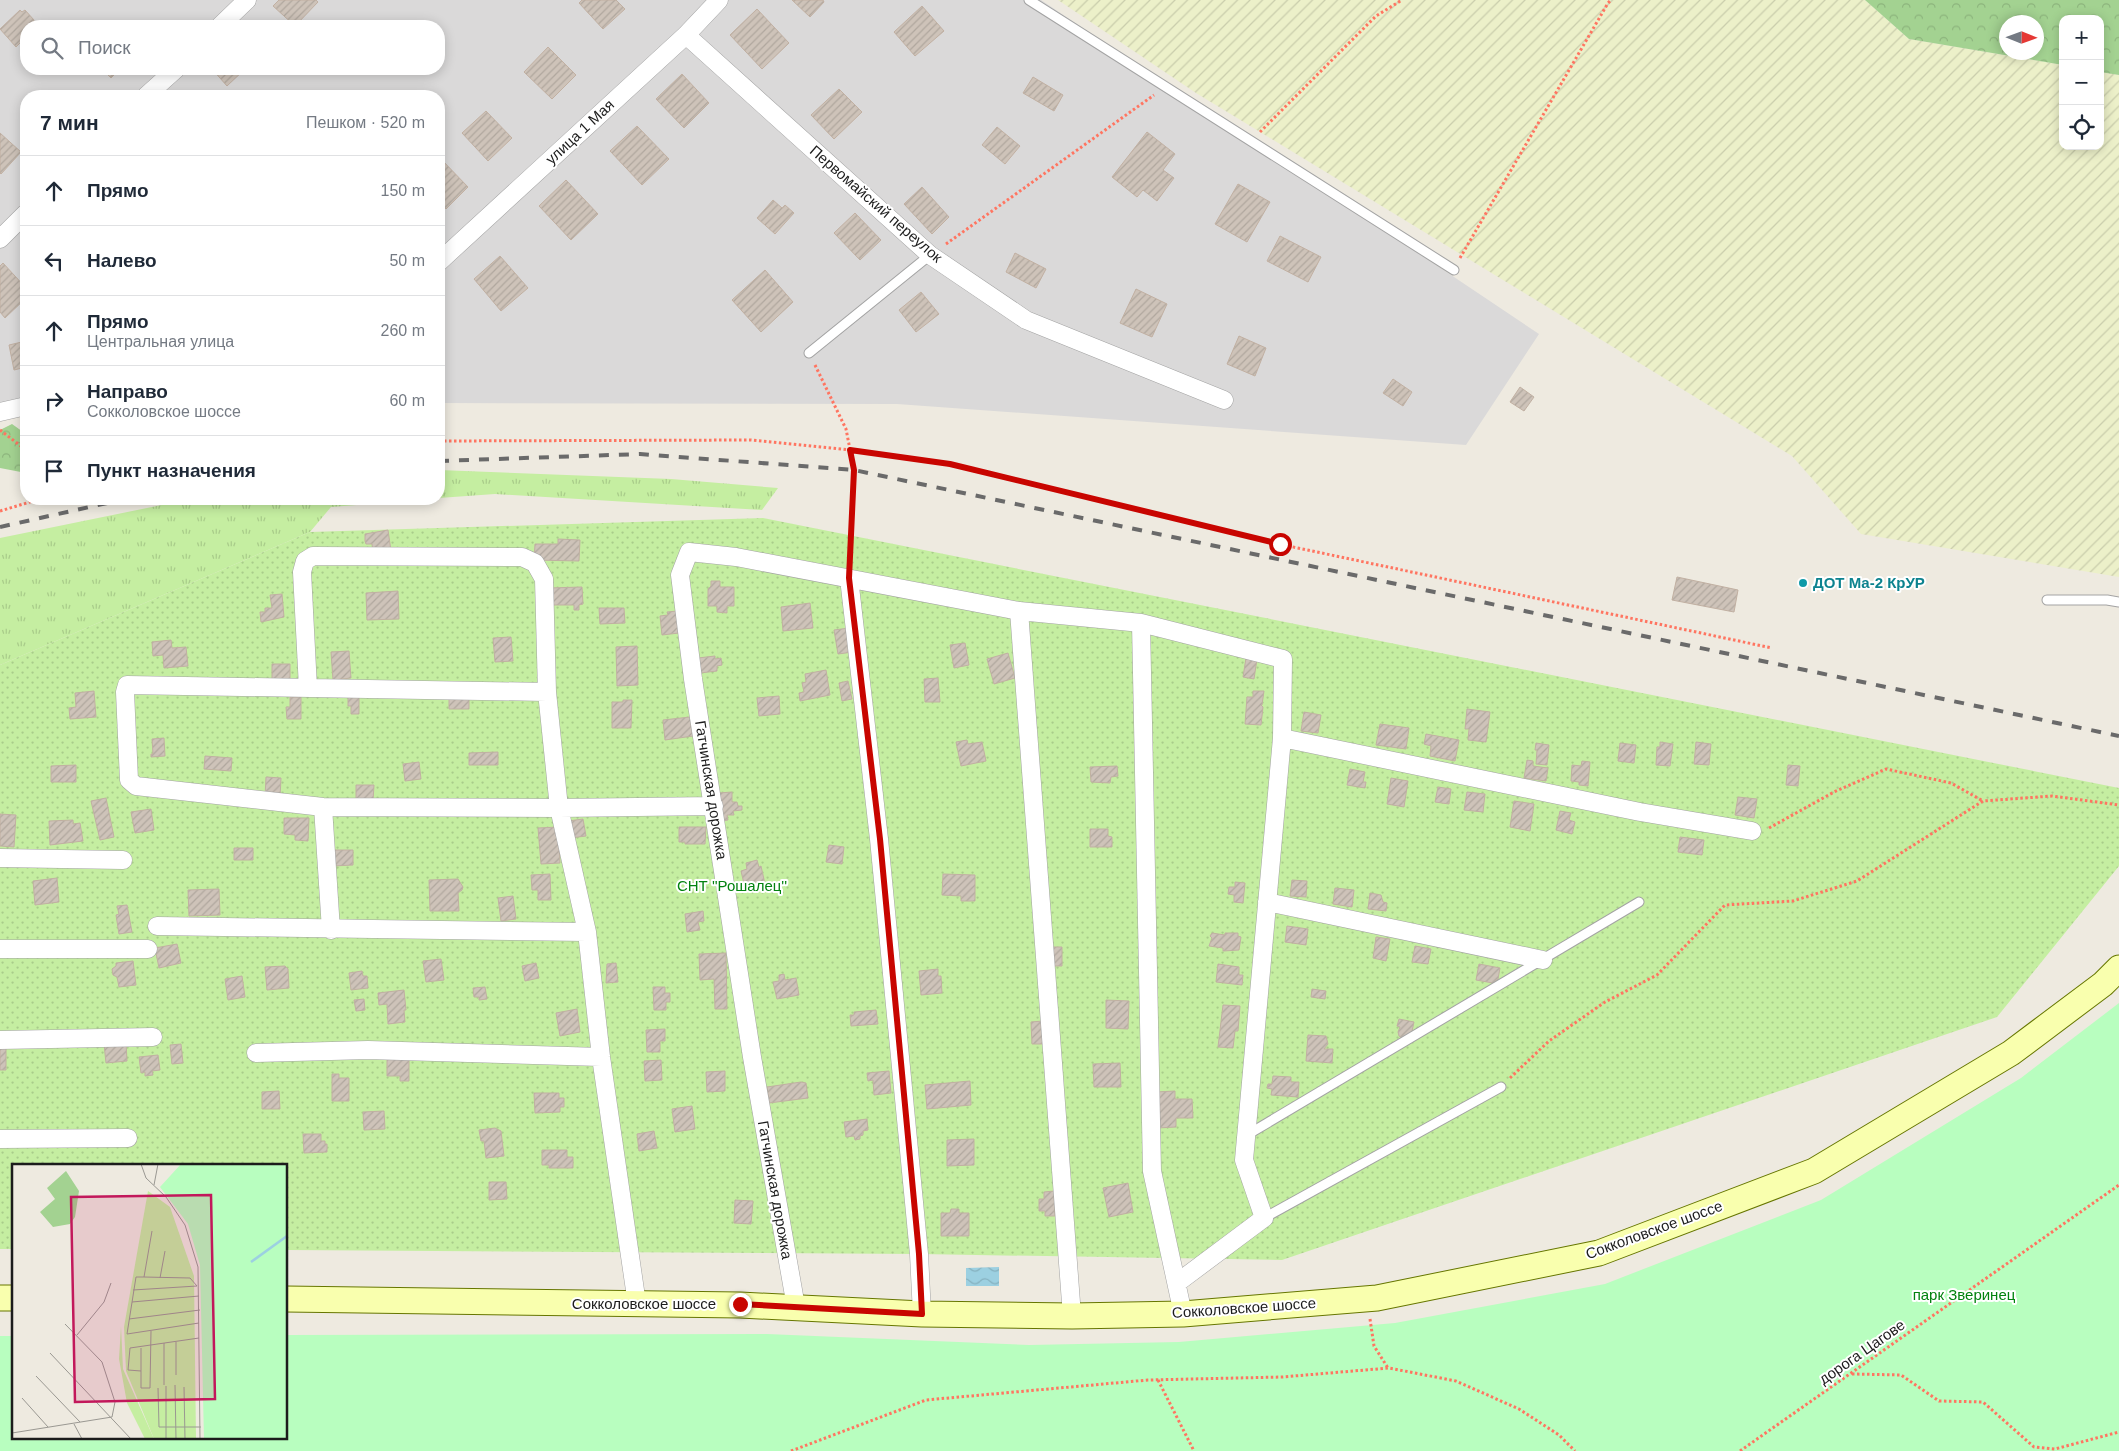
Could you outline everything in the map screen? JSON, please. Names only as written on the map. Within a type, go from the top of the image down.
[{"type":"main road","name":"Сокколовское шоссе","points":[[288,1299],[796,1307],[922,1314],[1072,1316],[1183,1314],[1369,1299],[1599,1253],[1814,1170],[2011,1053],[2102,984],[2119,968]]},
{"type":"street","points":[[226,20],[246,0]]},
{"type":"street","name":"улица 1 Мая","points":[[445,256],[686,35],[719,0]]},
{"type":"street","name":"Первомайский переулок","points":[[686,35],[930,255],[1026,320],[1224,400]]},
{"type":"street","points":[[153,90],[169,75]]},
{"type":"street","points":[[0,239],[20,219]]},
{"type":"street","points":[[0,412],[20,407]]},
{"type":"street","name":"Гатчинская дорожка","points":[[796,1307],[752,1057],[693,679],[680,575],[689,552],[736,557],[849,578]]},
{"type":"street","points":[[308,688],[302,572],[305,561],[313,556],[522,558],[536,563],[544,579],[547,692],[560,808],[587,932],[601,1057],[637,1304]]},
{"type":"street","points":[[922,1314],[919,1254],[880,839],[849,578],[1019,611],[1142,623],[1283,659],[1282,738],[1244,1160],[1264,1218],[1177,1283]]},
{"type":"street","points":[[1019,611],[1072,1316]]},
{"type":"street","points":[[1142,623],[1152,1171],[1183,1314]]},
{"type":"street","points":[[547,692],[127,685],[125,692],[130,780],[136,786],[323,807],[560,808],[714,806]]},
{"type":"street","points":[[1282,738],[1640,812],[1752,831]]},
{"type":"street","points":[[323,807],[332,930]]},
{"type":"street","points":[[0,858],[123,860]]},
{"type":"street","points":[[1266,902],[1544,960]]},
{"type":"street","points":[[157,926],[332,930],[587,932]]},
{"type":"street","points":[[0,949],[148,949]]},
{"type":"street","points":[[0,1040],[153,1037]]},
{"type":"street","points":[[256,1053],[368,1050],[601,1057]]},
{"type":"street","points":[[0,1139],[128,1138]]},
{"type":"lane","points":[[1029,0],[1454,270]]},
{"type":"lane","points":[[810,353],[930,255]]},
{"type":"lane","points":[[2047,600],[2107,600],[2119,602]]},
{"type":"lane","points":[[1247,1136],[1640,902]]},
{"type":"lane","points":[[1264,1218],[1501,1087]]},
{"type":"path","points":[[1251,142],[1376,16],[1402,0]]},
{"type":"path","points":[[1454,270],[1611,0]]},
{"type":"path","points":[[930,255],[1165,88]]},
{"type":"path","points":[[810,353],[846,429],[854,470],[849,578]]},
{"type":"path","points":[[0,430],[20,445]]},
{"type":"path","points":[[445,441],[751,440],[850,450],[950,464],[1280,544],[1772,648]]},
{"type":"path","points":[[0,511],[20,505]]},
{"type":"path","points":[[1752,831],[1768,828],[1834,792],[1886,769],[1951,783],[1983,801]]},
{"type":"path","points":[[1501,1087],[1557,1036],[1605,1002],[1657,975],[1725,905],[1793,901],[1856,881],[1983,801],[2052,796],[2119,805]]},
{"type":"path","name":"дорога Цагове","points":[[1740,1451],[2119,1185]]},
{"type":"path","points":[[1369,1299],[1374,1346],[1389,1368]]},
{"type":"path","points":[[790,1451],[926,1400],[1158,1380],[1282,1378],[1389,1368],[1456,1380],[1520,1409],[1559,1435],[1576,1451]]},
{"type":"path","points":[[1850,1374],[1901,1375],[1939,1401],[1983,1402],[2034,1447],[2055,1449],[2119,1432]]},
{"type":"path","points":[[1158,1380],[1194,1451]]},
{"type":"shaded area","points":[[0,0],[1041,0],[1539,334],[1466,445],[897,404],[445,403],[445,90],[20,90],[20,402],[0,402]]},
{"type":"green space","points":[[1058,0],[1865,0],[1909,39],[1999,54],[1999,60],[2033,60],[2059,64],[2059,150],[2104,150],[2104,73],[2119,75],[2119,577],[1861,534],[1792,456],[1196,93]]},
{"type":"green space","points":[[1865,0],[2119,0],[2119,75],[2104,73],[2104,15],[2059,15],[2059,64],[2033,60],[2044,60],[2044,15],[1999,15],[1999,54],[1909,39]]},
{"type":"green space","points":[[12,424],[20,430],[20,472],[0,468],[0,430]]},
{"type":"green space","points":[[445,470],[671,479],[778,488],[762,510],[495,494],[445,498]]},
{"type":"green space","points":[[162,505],[356,505],[331,507],[310,532],[0,665],[0,538]]},
{"type":"green space","name":"СНТ ''Рошалец''","points":[[763,518],[2119,788],[2119,866],[1997,1017],[1282,1260],[919,1254],[288,1250],[288,1164],[12,1164],[12,1249],[0,1249],[0,665],[310,532]]},
{"type":"green space","name":"парк Зверинец","points":[[2119,1003],[2119,1451],[0,1451],[0,1336],[12,1336],[12,1438],[288,1438],[288,1335],[767,1334],[1029,1345],[1179,1342],[1395,1323],[1605,1284],[1821,1200],[2021,1078]]},
{"type":"water","points":[[999,1267],[999,1286],[966,1286],[966,1268]]},
{"type":"building","points":[[279,0],[316,0],[318,2],[301,20],[288,20],[273,6]]},
{"type":"building","points":[[582,0],[616,0],[625,9],[603,29],[579,3]]},
{"type":"building","points":[[792,0],[823,0],[824,2],[810,17]]},
{"type":"building","points":[[922,6],[944,31],[915,56],[894,32]]},
{"type":"building","points":[[757,9],[789,43],[762,69],[730,35]]},
{"type":"building","points":[[20,10],[22,12],[25,10],[34,20],[20,20],[20,43],[16,47],[0,29]]},
{"type":"building","points":[[548,47],[576,75],[552,99],[524,72]]},
{"type":"building","points":[[682,74],[709,103],[684,128],[656,99]]},
{"type":"building","points":[[217,75],[239,75],[227,86]]},
{"type":"building","points":[[1033,77],[1063,95],[1054,111],[1023,93]]},
{"type":"building","points":[[839,89],[862,112],[834,139],[811,115]]},
{"type":"building","points":[[486,111],[512,138],[488,161],[462,133]]},
{"type":"building","points":[[637,126],[669,159],[642,185],[610,151]]},
{"type":"building","points":[[997,127],[1020,146],[1005,164],[982,145]]},
{"type":"building","points":[[1147,132],[1175,154],[1163,170],[1174,178],[1157,201],[1143,190],[1137,197],[1112,177]]},
{"type":"building","points":[[0,133],[20,153],[0,173]]},
{"type":"building","points":[[445,163],[468,187],[446,209],[445,208]]},
{"type":"building","points":[[566,180],[598,214],[571,240],[539,206]]},
{"type":"building","points":[[1238,184],[1270,202],[1247,242],[1215,224]]},
{"type":"building","points":[[922,187],[949,217],[932,234],[904,204]]},
{"type":"building","points":[[773,200],[782,208],[785,205],[794,213],[775,234],[757,218]]},
{"type":"building","points":[[855,213],[881,240],[860,260],[834,233]]},
{"type":"building","points":[[1280,236],[1321,257],[1308,282],[1267,261]]},
{"type":"building","points":[[1015,253],[1046,269],[1036,288],[1006,272]]},
{"type":"building","points":[[500,256],[528,288],[501,311],[474,279]]},
{"type":"building","points":[[3,263],[20,281],[20,304],[5,318],[0,312],[0,266]]},
{"type":"building","points":[[765,270],[793,302],[761,332],[732,300]]},
{"type":"building","points":[[1136,289],[1167,304],[1152,337],[1120,323]]},
{"type":"building","points":[[921,292],[939,314],[916,332],[899,310]]},
{"type":"building","points":[[1239,336],[1266,348],[1255,376],[1227,364]]},
{"type":"building","points":[[20,342],[20,368],[14,370],[9,345]]},
{"type":"building","points":[[1393,379],[1412,392],[1403,406],[1383,393]]},
{"type":"building","points":[[1520,387],[1534,397],[1524,411],[1510,402]]},
{"type":"building","points":[[388,530],[391,551],[373,553],[372,544],[366,544],[365,534]]},
{"type":"building","points":[[558,539],[580,540],[579,561],[534,560],[535,544],[558,544]]},
{"type":"building","points":[[1677,577],[1738,590],[1734,612],[1672,600]]},
{"type":"building","points":[[711,581],[720,581],[720,587],[734,587],[734,606],[727,606],[727,613],[717,612],[717,606],[708,606],[708,589],[711,586]]},
{"type":"building","points":[[582,587],[583,604],[579,605],[579,610],[574,610],[574,605],[550,605],[549,588]]},
{"type":"building","points":[[398,591],[399,619],[367,620],[366,593]]},
{"type":"building","points":[[282,594],[284,617],[261,622],[260,612],[265,612],[265,608],[272,608],[270,595]]},
{"type":"building","points":[[810,603],[813,628],[783,631],[781,607]]},
{"type":"building","points":[[599,608],[624,608],[625,623],[600,624]]},
{"type":"building","points":[[677,611],[679,633],[662,635],[660,616],[668,615],[667,612]]},
{"type":"building","points":[[849,628],[853,652],[838,654],[834,630]]},
{"type":"building","points":[[511,637],[513,661],[495,662],[493,638]]},
{"type":"building","points":[[171,640],[172,648],[186,647],[188,666],[164,668],[163,655],[153,656],[152,642]]},
{"type":"building","points":[[965,643],[969,665],[954,668],[950,645]]},
{"type":"building","points":[[637,646],[638,685],[617,686],[616,647]]},
{"type":"building","points":[[349,651],[351,678],[333,680],[331,652]]},
{"type":"building","points":[[1008,653],[1015,678],[994,684],[987,659]]},
{"type":"building","points":[[715,656],[715,659],[721,658],[722,665],[717,666],[717,671],[700,673],[698,658]]},
{"type":"building","points":[[1246,658],[1257,659],[1254,679],[1243,677]]},
{"type":"building","points":[[272,664],[290,664],[290,680],[272,680]]},
{"type":"building","points":[[826,670],[830,695],[800,701],[799,693],[804,692],[802,683],[806,682],[805,674]]},
{"type":"building","points":[[938,678],[940,702],[925,702],[924,679]]},
{"type":"building","points":[[848,681],[852,699],[842,701],[839,683]]},
{"type":"building","points":[[94,691],[96,717],[70,719],[69,708],[76,707],[75,693]]},
{"type":"building","points":[[1253,691],[1264,691],[1261,705],[1263,707],[1261,725],[1245,724],[1247,697],[1253,697]]},
{"type":"building","points":[[348,696],[359,696],[359,714],[351,714],[351,706],[348,706]]},
{"type":"building","points":[[779,696],[780,714],[759,716],[757,698]]},
{"type":"building","points":[[290,697],[301,697],[301,719],[287,719],[286,707],[290,707]]},
{"type":"building","points":[[449,698],[469,698],[469,709],[449,709]]},
{"type":"building","points":[[623,700],[632,700],[631,728],[612,728],[612,702],[623,702]]},
{"type":"building","points":[[1467,709],[1490,712],[1486,742],[1468,740],[1469,729],[1465,729]]},
{"type":"building","points":[[1304,712],[1321,715],[1318,733],[1301,731]]},
{"type":"building","points":[[690,717],[693,736],[665,740],[663,720]]},
{"type":"building","points":[[1380,724],[1409,728],[1406,749],[1376,745]]},
{"type":"building","points":[[1426,734],[1459,740],[1455,761],[1430,756],[1431,746],[1424,744]]},
{"type":"building","points":[[164,738],[165,756],[151,757],[151,754],[153,754],[152,739]]},
{"type":"building","points":[[967,740],[968,744],[982,742],[986,761],[961,766],[956,742]]},
{"type":"building","points":[[1660,742],[1673,744],[1670,766],[1656,765],[1657,747],[1660,747]]},
{"type":"building","points":[[1696,742],[1711,744],[1709,765],[1694,764]]},
{"type":"building","points":[[1536,743],[1549,745],[1547,765],[1536,764]]},
{"type":"building","points":[[1620,743],[1636,745],[1634,763],[1618,761]]},
{"type":"building","points":[[498,752],[498,765],[469,765],[469,753]]},
{"type":"building","points":[[205,756],[232,758],[231,771],[204,769]]},
{"type":"building","points":[[1527,760],[1533,761],[1533,766],[1548,768],[1546,781],[1524,778]]},
{"type":"building","points":[[1582,761],[1590,762],[1588,786],[1579,785],[1579,782],[1571,781],[1572,765],[1581,766]]},
{"type":"building","points":[[419,762],[421,779],[405,781],[403,764]]},
{"type":"building","points":[[76,765],[76,782],[51,782],[51,766]]},
{"type":"building","points":[[1788,765],[1800,766],[1798,786],[1786,785]]},
{"type":"building","points":[[1117,766],[1118,776],[1111,777],[1110,783],[1091,782],[1090,767]]},
{"type":"building","points":[[1350,769],[1365,772],[1363,782],[1366,782],[1365,788],[1347,785]]},
{"type":"building","points":[[266,777],[281,778],[280,798],[265,797]]},
{"type":"building","points":[[1391,778],[1408,781],[1404,807],[1387,804]]},
{"type":"building","points":[[356,785],[374,785],[373,801],[356,801]]},
{"type":"building","points":[[1438,787],[1451,789],[1449,804],[1435,802]]},
{"type":"building","points":[[732,792],[732,802],[737,802],[738,806],[742,806],[742,810],[733,811],[734,815],[727,815],[728,820],[721,821],[719,793]]},
{"type":"building","points":[[1467,792],[1485,794],[1483,812],[1464,810]]},
{"type":"building","points":[[1738,797],[1757,799],[1754,818],[1735,815]]},
{"type":"building","points":[[106,798],[114,837],[100,840],[91,801]]},
{"type":"building","points":[[1514,801],[1534,804],[1530,831],[1510,827]]},
{"type":"building","points":[[151,809],[154,830],[135,833],[131,812]]},
{"type":"building","points":[[1560,811],[1571,813],[1569,820],[1575,822],[1572,834],[1556,830]]},
{"type":"building","points":[[0,814],[16,815],[14,847],[0,846]]},
{"type":"building","points":[[284,818],[309,818],[308,841],[295,840],[295,835],[284,834]]},
{"type":"building","points":[[583,819],[586,836],[570,838],[568,821]]},
{"type":"building","points":[[73,820],[73,824],[80,823],[83,841],[50,845],[49,821]]},
{"type":"building","points":[[558,827],[560,863],[541,864],[538,828]]},
{"type":"building","points":[[679,827],[706,827],[705,844],[685,844],[685,842],[679,842]]},
{"type":"building","points":[[1090,829],[1108,829],[1108,836],[1112,837],[1112,847],[1090,847]]},
{"type":"building","points":[[1680,837],[1704,840],[1702,855],[1678,852]]},
{"type":"building","points":[[829,845],[844,847],[842,864],[826,862]]},
{"type":"building","points":[[234,848],[253,848],[253,860],[234,860]]},
{"type":"building","points":[[333,850],[353,850],[353,865],[333,866]]},
{"type":"building","points":[[757,860],[759,867],[761,866],[765,884],[745,888],[741,871],[747,869],[746,863]]},
{"type":"building","points":[[550,874],[551,900],[538,900],[538,890],[532,890],[531,875]]},
{"type":"building","points":[[943,874],[975,875],[975,901],[961,901],[961,896],[942,895]]},
{"type":"building","points":[[57,878],[59,902],[35,905],[33,881]]},
{"type":"building","points":[[458,879],[463,887],[458,893],[459,911],[430,911],[429,880]]},
{"type":"building","points":[[1292,880],[1307,881],[1306,897],[1290,896]]},
{"type":"building","points":[[1235,882],[1245,883],[1243,903],[1234,902],[1234,895],[1228,894],[1229,887],[1235,887]]},
{"type":"building","points":[[1335,888],[1354,890],[1352,907],[1333,904]]},
{"type":"building","points":[[219,889],[220,915],[189,916],[188,890]]},
{"type":"building","points":[[1370,893],[1381,895],[1383,902],[1387,903],[1386,911],[1368,909]]},
{"type":"building","points":[[513,896],[516,919],[501,921],[498,898]]},
{"type":"building","points":[[127,905],[132,932],[119,934],[116,915],[119,914],[117,906]]},
{"type":"building","points":[[703,911],[704,921],[698,922],[700,930],[687,932],[685,914]]},
{"type":"building","points":[[1287,926],[1308,929],[1306,945],[1285,942]]},
{"type":"building","points":[[1212,933],[1225,935],[1225,933],[1238,933],[1238,936],[1241,937],[1239,950],[1223,951],[1223,948],[1209,946]]},
{"type":"building","points":[[1376,937],[1390,939],[1386,961],[1373,958]]},
{"type":"building","points":[[177,944],[181,963],[159,968],[155,948]]},
{"type":"building","points":[[1415,946],[1431,949],[1428,964],[1412,962]]},
{"type":"building","points":[[1046,947],[1062,947],[1062,966],[1046,966]]},
{"type":"building","points":[[726,953],[727,1009],[715,1009],[714,979],[700,980],[699,954]]},
{"type":"building","points":[[441,959],[444,980],[426,982],[423,961]]},
{"type":"building","points":[[133,961],[136,985],[119,987],[117,977],[113,975],[112,969],[116,966],[116,963]]},
{"type":"building","points":[[536,963],[539,978],[525,981],[522,966]]},
{"type":"building","points":[[616,963],[618,982],[606,983],[607,964]]},
{"type":"building","points":[[1218,964],[1239,967],[1239,975],[1243,975],[1242,985],[1216,982]]},
{"type":"building","points":[[1479,964],[1500,968],[1498,979],[1493,983],[1476,980]]},
{"type":"building","points":[[285,966],[288,969],[289,988],[267,990],[265,967]]},
{"type":"building","points":[[938,969],[938,976],[941,976],[942,993],[921,995],[919,971]]},
{"type":"building","points":[[362,971],[363,976],[367,976],[368,988],[351,990],[349,973]]},
{"type":"building","points":[[784,974],[785,980],[796,978],[799,995],[777,999],[773,982],[779,981],[779,975]]},
{"type":"building","points":[[242,976],[245,997],[228,1000],[225,979]]},
{"type":"building","points":[[485,987],[487,999],[479,1000],[479,997],[474,997],[473,988]]},
{"type":"building","points":[[653,987],[665,987],[665,993],[670,993],[670,1002],[666,1002],[666,1010],[654,1010]]},
{"type":"building","points":[[1312,989],[1326,991],[1325,999],[1311,997]]},
{"type":"building","points":[[404,990],[405,1022],[388,1024],[387,1004],[379,1005],[378,993]]},
{"type":"building","points":[[364,999],[365,1010],[356,1011],[354,1000]]},
{"type":"building","points":[[1106,1000],[1129,1001],[1128,1029],[1106,1028]]},
{"type":"building","points":[[1223,1005],[1240,1006],[1238,1031],[1235,1031],[1233,1048],[1218,1047]]},
{"type":"building","points":[[577,1009],[580,1032],[560,1036],[556,1013]]},
{"type":"building","points":[[876,1010],[878,1024],[851,1026],[850,1015],[854,1015],[854,1012]]},
{"type":"building","points":[[1399,1019],[1414,1022],[1411,1036],[1403,1039],[1399,1036],[1400,1027],[1397,1026]]},
{"type":"building","points":[[1043,1021],[1045,1044],[1032,1044],[1031,1022]]},
{"type":"building","points":[[665,1029],[665,1041],[660,1041],[660,1052],[647,1052],[646,1030]]},
{"type":"building","points":[[1308,1035],[1326,1036],[1328,1044],[1324,1049],[1333,1049],[1332,1063],[1306,1061]]},
{"type":"building","points":[[126,1042],[127,1061],[106,1063],[104,1044]]},
{"type":"building","points":[[181,1044],[183,1063],[172,1064],[170,1045]]},
{"type":"building","points":[[0,1048],[6,1048],[6,1070],[0,1070]]},
{"type":"building","points":[[158,1055],[160,1070],[152,1071],[153,1075],[145,1076],[145,1072],[141,1073],[139,1057]]},
{"type":"building","points":[[387,1058],[409,1058],[409,1081],[400,1081],[400,1076],[387,1076]]},
{"type":"building","points":[[661,1060],[662,1080],[645,1081],[644,1061]]},
{"type":"building","points":[[1120,1063],[1121,1087],[1094,1087],[1093,1064]]},
{"type":"building","points":[[725,1071],[725,1091],[707,1092],[706,1072]]},
{"type":"building","points":[[889,1071],[891,1093],[874,1095],[873,1080],[868,1081],[867,1073]]},
{"type":"building","points":[[332,1074],[339,1074],[339,1078],[349,1078],[349,1101],[332,1101]]},
{"type":"building","points":[[1273,1076],[1291,1077],[1291,1082],[1299,1082],[1298,1097],[1271,1095],[1272,1089],[1267,1088],[1268,1084],[1272,1084]]},
{"type":"building","points":[[970,1081],[971,1105],[927,1109],[925,1085]]},
{"type":"building","points":[[801,1082],[806,1083],[808,1098],[769,1103],[767,1087]]},
{"type":"building","points":[[279,1091],[280,1109],[262,1109],[262,1092]]},
{"type":"building","points":[[1175,1091],[1175,1099],[1192,1099],[1193,1118],[1176,1118],[1176,1127],[1157,1128],[1156,1092]]},
{"type":"building","points":[[534,1093],[559,1093],[559,1098],[564,1098],[564,1107],[560,1107],[560,1112],[535,1113]]},
{"type":"building","points":[[692,1106],[695,1129],[675,1132],[672,1109]]},
{"type":"building","points":[[384,1111],[385,1129],[364,1130],[363,1112]]},
{"type":"building","points":[[867,1119],[868,1130],[863,1131],[860,1139],[855,1140],[854,1136],[846,1137],[844,1122]]},
{"type":"building","points":[[495,1128],[501,1131],[504,1156],[486,1158],[484,1141],[481,1141],[479,1130]]},
{"type":"building","points":[[654,1131],[657,1148],[639,1151],[637,1134]]},
{"type":"building","points":[[303,1134],[321,1134],[321,1141],[325,1141],[325,1144],[327,1144],[327,1152],[304,1153]]},
{"type":"building","points":[[974,1139],[974,1165],[947,1166],[947,1140]]},
{"type":"building","points":[[542,1150],[567,1150],[567,1157],[573,1157],[573,1168],[549,1168],[549,1165],[542,1165]]},
{"type":"building","points":[[489,1182],[506,1182],[507,1199],[489,1200]]},
{"type":"building","points":[[1128,1183],[1133,1212],[1109,1217],[1103,1188]]},
{"type":"building","points":[[1054,1191],[1055,1216],[1045,1216],[1045,1211],[1039,1211],[1039,1199],[1044,1199],[1044,1192]]},
{"type":"building","points":[[735,1200],[753,1201],[751,1224],[734,1223]]},
{"type":"building","points":[[951,1209],[959,1209],[959,1213],[969,1213],[969,1236],[941,1236],[941,1213],[950,1213]]},
{"type":"railway","points":[[445,461],[640,454],[854,470],[2119,736]]},
{"type":"railway","points":[[0,527],[98,505]]},
{"type":"place","name":"ДОТ Ма-2 КрУР","points":[[1803,583]]},
{"type":"route","points":[[740,1304],[922,1314],[919,1254],[880,839],[849,578],[854,470],[850,450],[950,464],[1280,544]]}]
